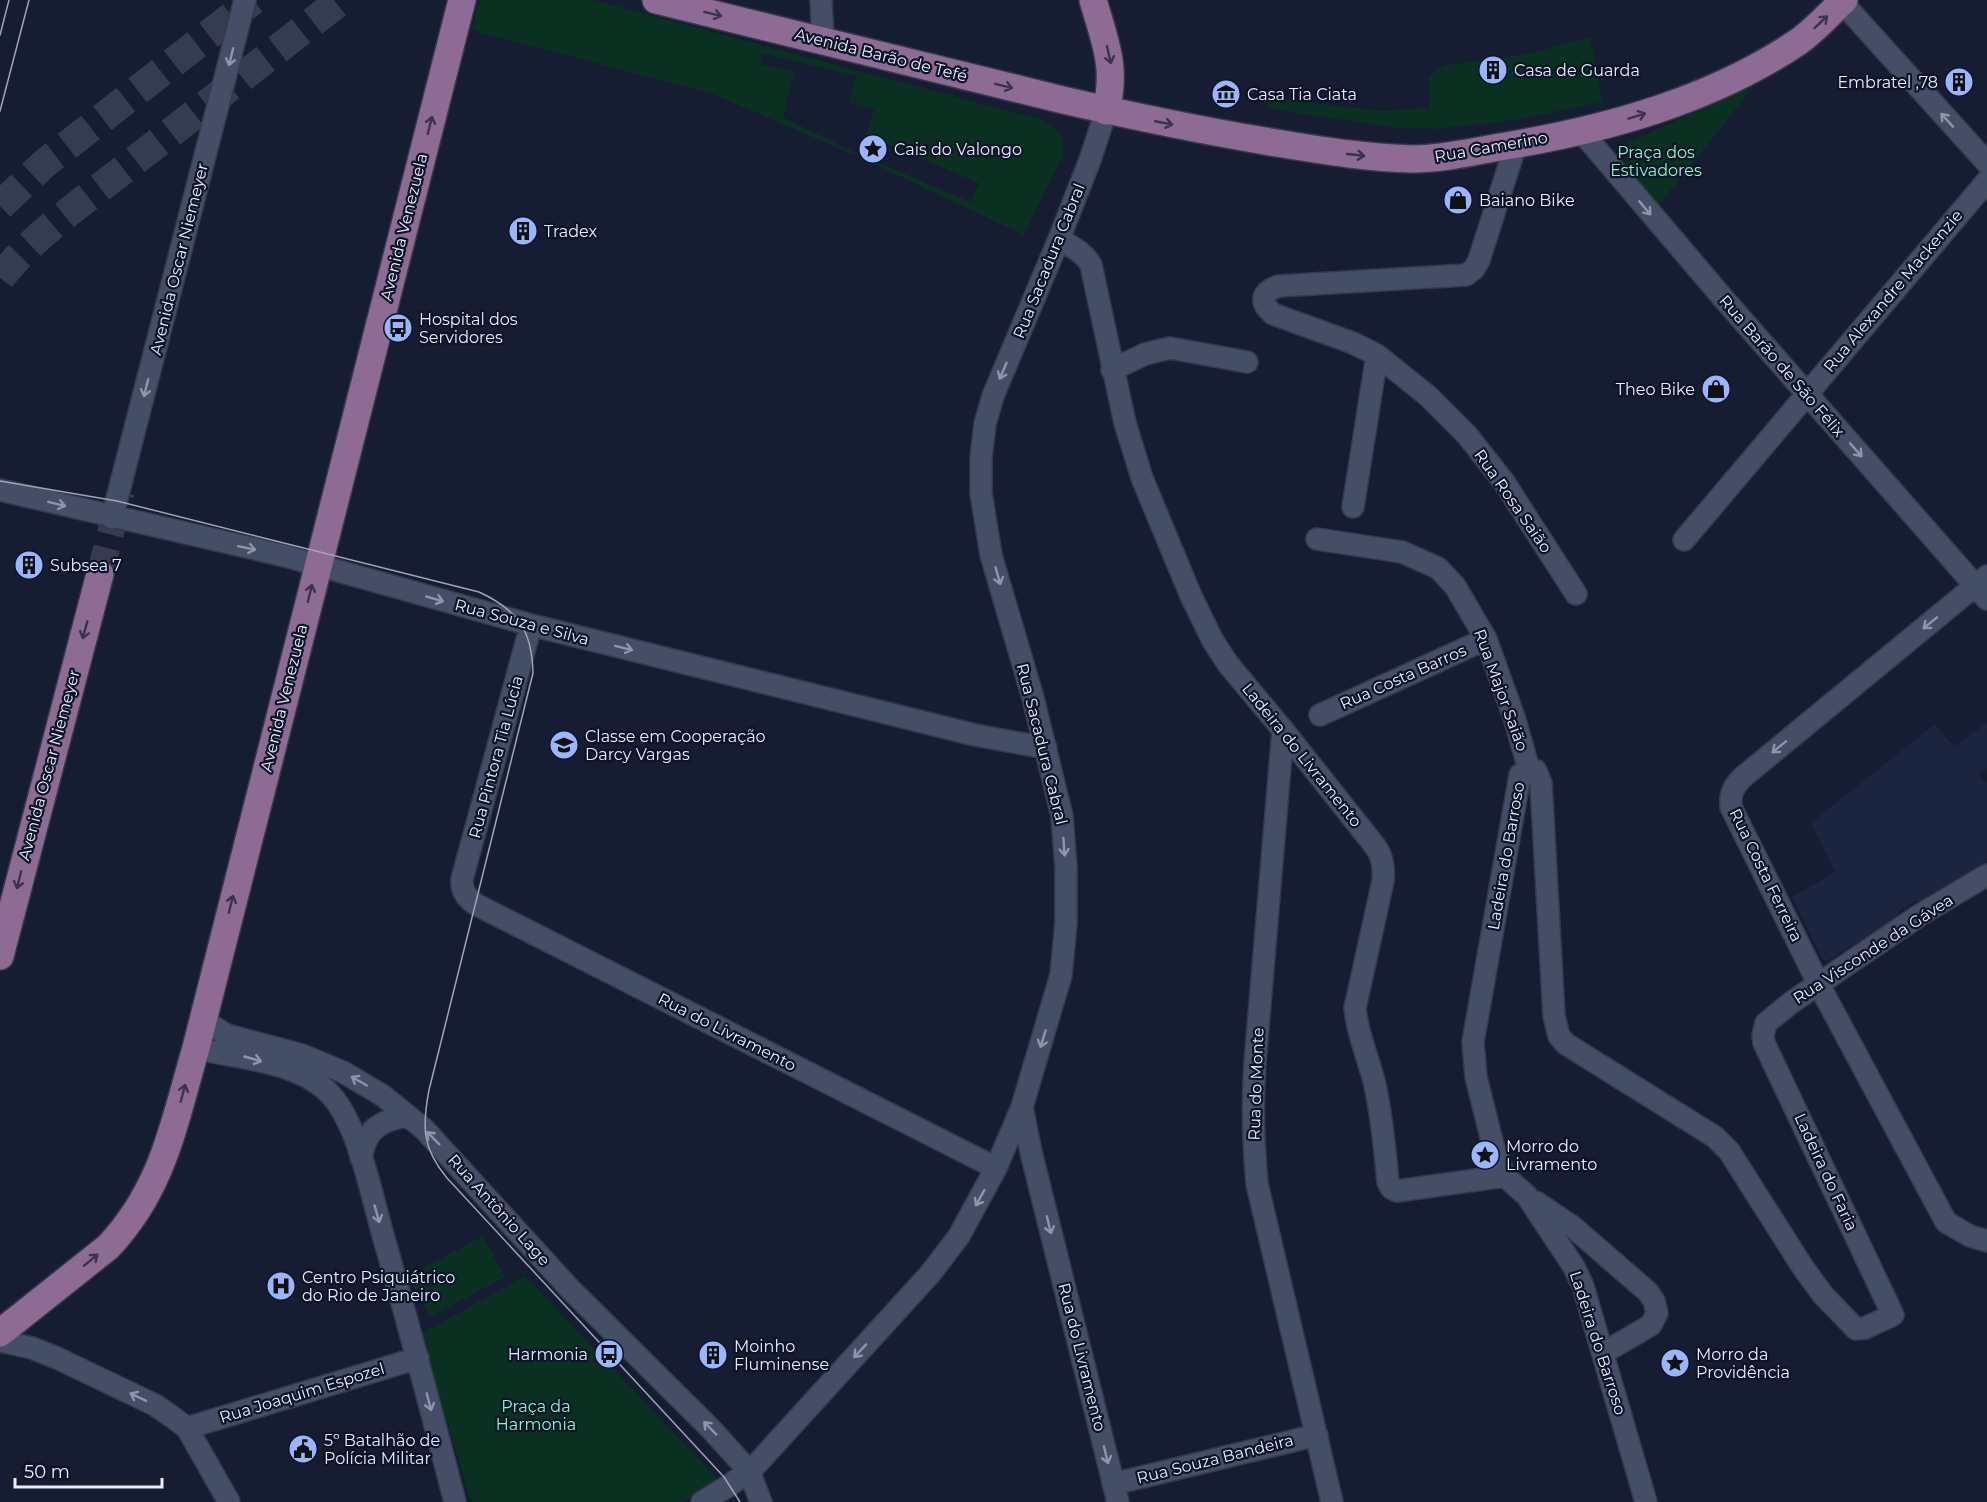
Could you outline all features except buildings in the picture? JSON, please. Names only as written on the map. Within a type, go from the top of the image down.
[{"type":"main road","name":"Avenida Venezuela","points":[[0,1333],[108,1246],[124,1230],[140,1207],[162,1165],[196,1048],[462,0]]},
{"type":"main road","name":"Avenida Barão de Tefé","points":[[656,0],[1106,111]]},
{"type":"main road","name":"Rua Sacadura Cabral","points":[[1093,0],[1112,68],[1111,92],[1106,111]]},
{"type":"main road","name":"Rua Camerino","points":[[1106,111],[1222,134],[1350,155],[1386,158],[1445,157],[1581,131],[1650,112],[1731,78],[1799,41],[1819,25],[1842,1]]},
{"type":"main road","name":"Avenida Oscar Niemeyer","points":[[0,956],[100,574]]},
{"type":"main road","points":[[0,1309],[46,1297]]},
{"type":"street","name":"Avenida Oscar Niemeyer","points":[[112,518],[245,0]]},
{"type":"street","points":[[821,0],[823,41]]},
{"type":"street","points":[[1842,1],[1987,163]]},
{"type":"street","name":"Rua Sacadura Cabral","points":[[702,1502],[749,1471],[930,1274],[959,1236],[996,1168],[1022,1107],[1061,975],[1064,954],[1066,868],[1062,816],[1046,748],[991,555],[981,494],[981,458],[993,396],[1059,239],[1090,160],[1106,111]]},
{"type":"street","name":"Rua Barão de São Félix","points":[[1581,131],[1806,393],[1983,587]]},
{"type":"street","name":"Rua Rosa Saião","points":[[1516,144],[1479,260],[1466,276],[1279,286],[1270,289],[1265,294],[1264,301],[1266,308],[1273,314],[1353,343],[1377,355],[1428,396],[1467,435],[1504,482],[1576,594]]},
{"type":"street","name":"Rua Alexandre Mackenzie","points":[[1684,540],[1987,181]]},
{"type":"street","name":"Ladeira do Livramento","points":[[1059,239],[1086,256],[1091,266],[1112,370],[1142,478],[1191,596],[1213,641],[1228,664],[1376,846],[1382,857],[1384,868],[1355,1008],[1356,1023],[1380,1106],[1388,1182],[1391,1188],[1404,1191],[1505,1176]]},
{"type":"street","points":[[1112,370],[1145,354],[1170,348],[1247,362]]},
{"type":"street","points":[[1353,507],[1377,355]]},
{"type":"street","name":"Rua Souza e Silva","points":[[0,490],[112,518],[269,552],[531,625],[975,735],[1046,748]]},
{"type":"street","name":"Rua Major Saião","points":[[1317,539],[1402,552],[1438,568],[1455,586],[1486,639],[1515,720],[1529,770]]},
{"type":"street","name":"Rua Costa Ferreira","points":[[1983,587],[1743,777],[1733,787],[1730,796],[1731,807],[1818,983],[1946,1222],[1970,1236],[1987,1241]]},
{"type":"street","name":"Rua Pintora Tia Lúcia","points":[[462,889],[462,879],[531,625]]},
{"type":"street","name":"Rua Costa Barros","points":[[1320,715],[1486,639]]},
{"type":"street","name":"Rua do Monte","points":[[1283,730],[1255,1063],[1253,1136],[1257,1184],[1332,1502]]},
{"type":"street","name":"Ladeira do Barroso","points":[[1646,1502],[1583,1286],[1574,1267],[1527,1196],[1505,1176],[1493,1145],[1476,1077],[1473,1042],[1520,776],[1529,770],[1536,771],[1541,783],[1554,1016],[1559,1036],[1566,1044],[1589,1060],[1691,1121],[1722,1144],[1729,1151],[1802,1266],[1823,1295],[1850,1324],[1856,1329],[1864,1328],[1893,1315]]},
{"type":"street","name":"Rua Visconde da Gávea","points":[[1764,1028],[1769,1019],[1818,983],[1920,915],[1987,875]]},
{"type":"street","name":"Rua do Livramento","points":[[462,889],[467,897],[477,905],[996,1168]]},
{"type":"street","name":"Rua Antônio Lage","points":[[202,1020],[227,1035],[302,1055],[335,1068],[382,1095],[424,1129],[571,1290],[710,1428],[749,1471]]},
{"type":"street","name":"Ladeira do Faria","points":[[1764,1028],[1764,1043],[1893,1315]]},
{"type":"street","points":[[196,1048],[282,1067],[313,1080],[327,1091],[339,1106],[348,1122],[361,1158],[418,1358],[455,1502]]},
{"type":"street","name":"Rua do Livramento","points":[[1022,1107],[1115,1493]]},
{"type":"street","points":[[361,1158],[369,1133],[386,1120],[407,1116]]},
{"type":"street","points":[[1527,1196],[1574,1227],[1648,1292],[1654,1301],[1657,1313],[1651,1325],[1603,1353]]},
{"type":"street","points":[[0,1341],[32,1348],[57,1358],[155,1405],[187,1428],[229,1502]]},
{"type":"street","name":"Rua Joaquim Espozel","points":[[187,1428],[418,1358]]},
{"type":"street","name":"Rua Souza Bandeira","points":[[1115,1493],[1317,1435]]},
{"type":"street","points":[[749,1471],[761,1502]]},
{"type":"shaded area","points":[[1987,723],[1987,768],[1979,774],[1987,783],[1987,862],[1923,902],[1915,901],[1899,910],[1897,918],[1827,961],[1822,959],[1792,897],[1835,872],[1811,823],[1935,724],[1954,746]]},
{"type":"green space","points":[[480,0],[594,0],[1045,121],[1062,138],[1063,155],[1024,235],[861,158],[713,94],[471,30]],"holes":[[[762,53],[856,76],[849,102],[874,109],[866,135],[979,183],[971,202],[858,154],[783,117],[794,72],[760,64]]]},
{"type":"green space","points":[[1590,37],[1602,102],[1514,120],[1436,129],[1395,128],[1267,108],[1268,98],[1381,111],[1430,108],[1429,76],[1437,69],[1447,65],[1528,54]]},
{"type":"green space","name":"Praça dos Estivadores","points":[[1755,85],[1658,206],[1625,170],[1629,142]]},
{"type":"green space","points":[[483,1236],[505,1277],[430,1317],[408,1276]]},
{"type":"green space","name":"Praça da Harmonia","points":[[525,1276],[720,1482],[682,1502],[471,1502],[421,1334]]},
{"type":"tunnel","points":[[0,206],[45,163],[253,0]]},
{"type":"tunnel","points":[[0,278],[27,248],[60,219],[341,0]]},
{"type":"tunnel","points":[[100,574],[121,492]]},
{"type":"tram line","points":[[0,35],[9,0]]},
{"type":"tram line","points":[[0,111],[29,0]]},
{"type":"tram line","points":[[0,481],[117,501],[479,592],[504,606],[520,623],[530,645],[533,673],[429,1090],[425,1115],[428,1147],[447,1178],[724,1477],[740,1502]]},
{"type":"place","name":"Casa de Guarda","points":[[1493,70]]},
{"type":"place","name":"Embratel ,78","points":[[1959,82]]},
{"type":"place","name":"Casa Tia Ciata","points":[[1226,94]]},
{"type":"place","name":"Cais do Valongo","points":[[873,149]]},
{"type":"place","name":"Baiano Bike","points":[[1458,200]]},
{"type":"place","name":"Tradex","points":[[523,231]]},
{"type":"place","name":"Hospital dos Servidores","points":[[398,328]]},
{"type":"place","name":"Theo Bike","points":[[1716,389]]},
{"type":"place","name":"Subsea 7","points":[[29,565]]},
{"type":"place","name":"Classe em Cooperação Darcy Vargas","points":[[564,745]]},
{"type":"place","name":"Morro do Livramento","points":[[1485,1155]]},
{"type":"place","name":"Centro Psiquiátrico do Rio de Janeiro","points":[[281,1286]]},
{"type":"place","name":"Harmonia","points":[[609,1354]]},
{"type":"place","name":"Moinho Fluminense","points":[[713,1355]]},
{"type":"place","name":"Morro da Providência","points":[[1675,1363]]},
{"type":"place","name":"5º Batalhão de Polícia Militar","points":[[303,1449]]}]
